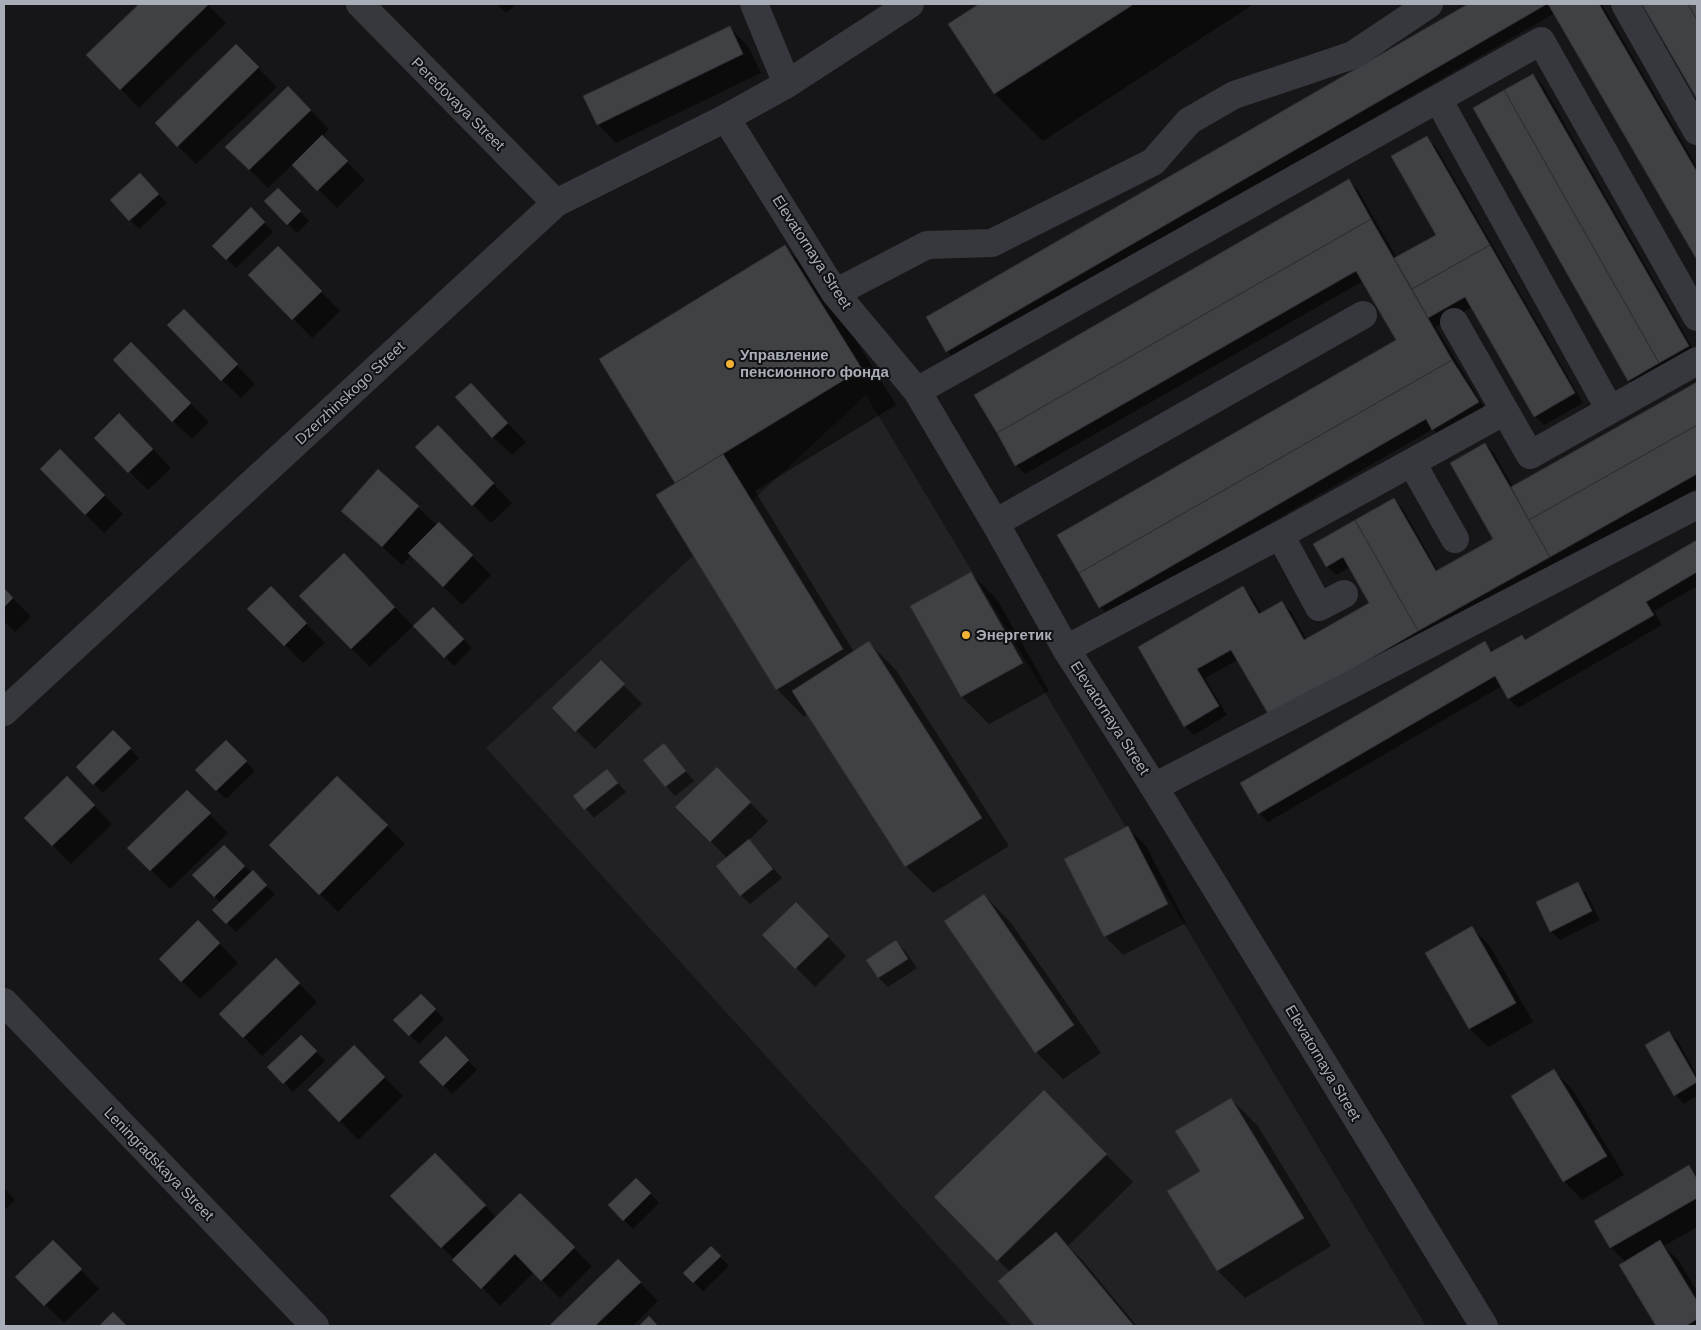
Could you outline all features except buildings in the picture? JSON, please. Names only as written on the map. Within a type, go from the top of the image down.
[{"type":"street","name":"Peredovaya Street","points":[[360,4],[556,204]]},
{"type":"street","points":[[754,4],[787,84]]},
{"type":"street","name":"Dzerzhinskogo Street","points":[[4,712],[556,204],[726,118],[787,84],[910,4]]},
{"type":"street","points":[[835,293],[927,245],[992,243],[1153,162],[1189,121],[1234,95],[1352,55],[1429,4]]},
{"type":"street","points":[[1625,4],[1697,131]]},
{"type":"street","points":[[917,391],[1541,41],[1697,317]]},
{"type":"street","points":[[1438,99],[1610,410]]},
{"type":"street","name":"Elevatornaya Street","points":[[726,118],[835,293],[917,391],[1066,648],[1154,787],[1484,1326]]},
{"type":"street","points":[[995,523],[1363,315]]},
{"type":"street","points":[[1454,322],[1530,455],[1697,361]]},
{"type":"street","points":[[1066,648],[1280,535],[1505,411]]},
{"type":"street","points":[[1412,463],[1455,539]]},
{"type":"street","points":[[1154,787],[1697,505]]},
{"type":"street","points":[[1280,535],[1319,607],[1344,594]]},
{"type":"street","name":"Leningradskaya Street","points":[[4,1002],[315,1326]]},
{"type":"shaded area","points":[[866,395],[1426,1326],[1011,1326],[486,748]]},
{"type":"place","name":"Управление пенсионного фонда","points":[[730,364]]},
{"type":"place","name":"Энергетик","points":[[966,635]]}]
